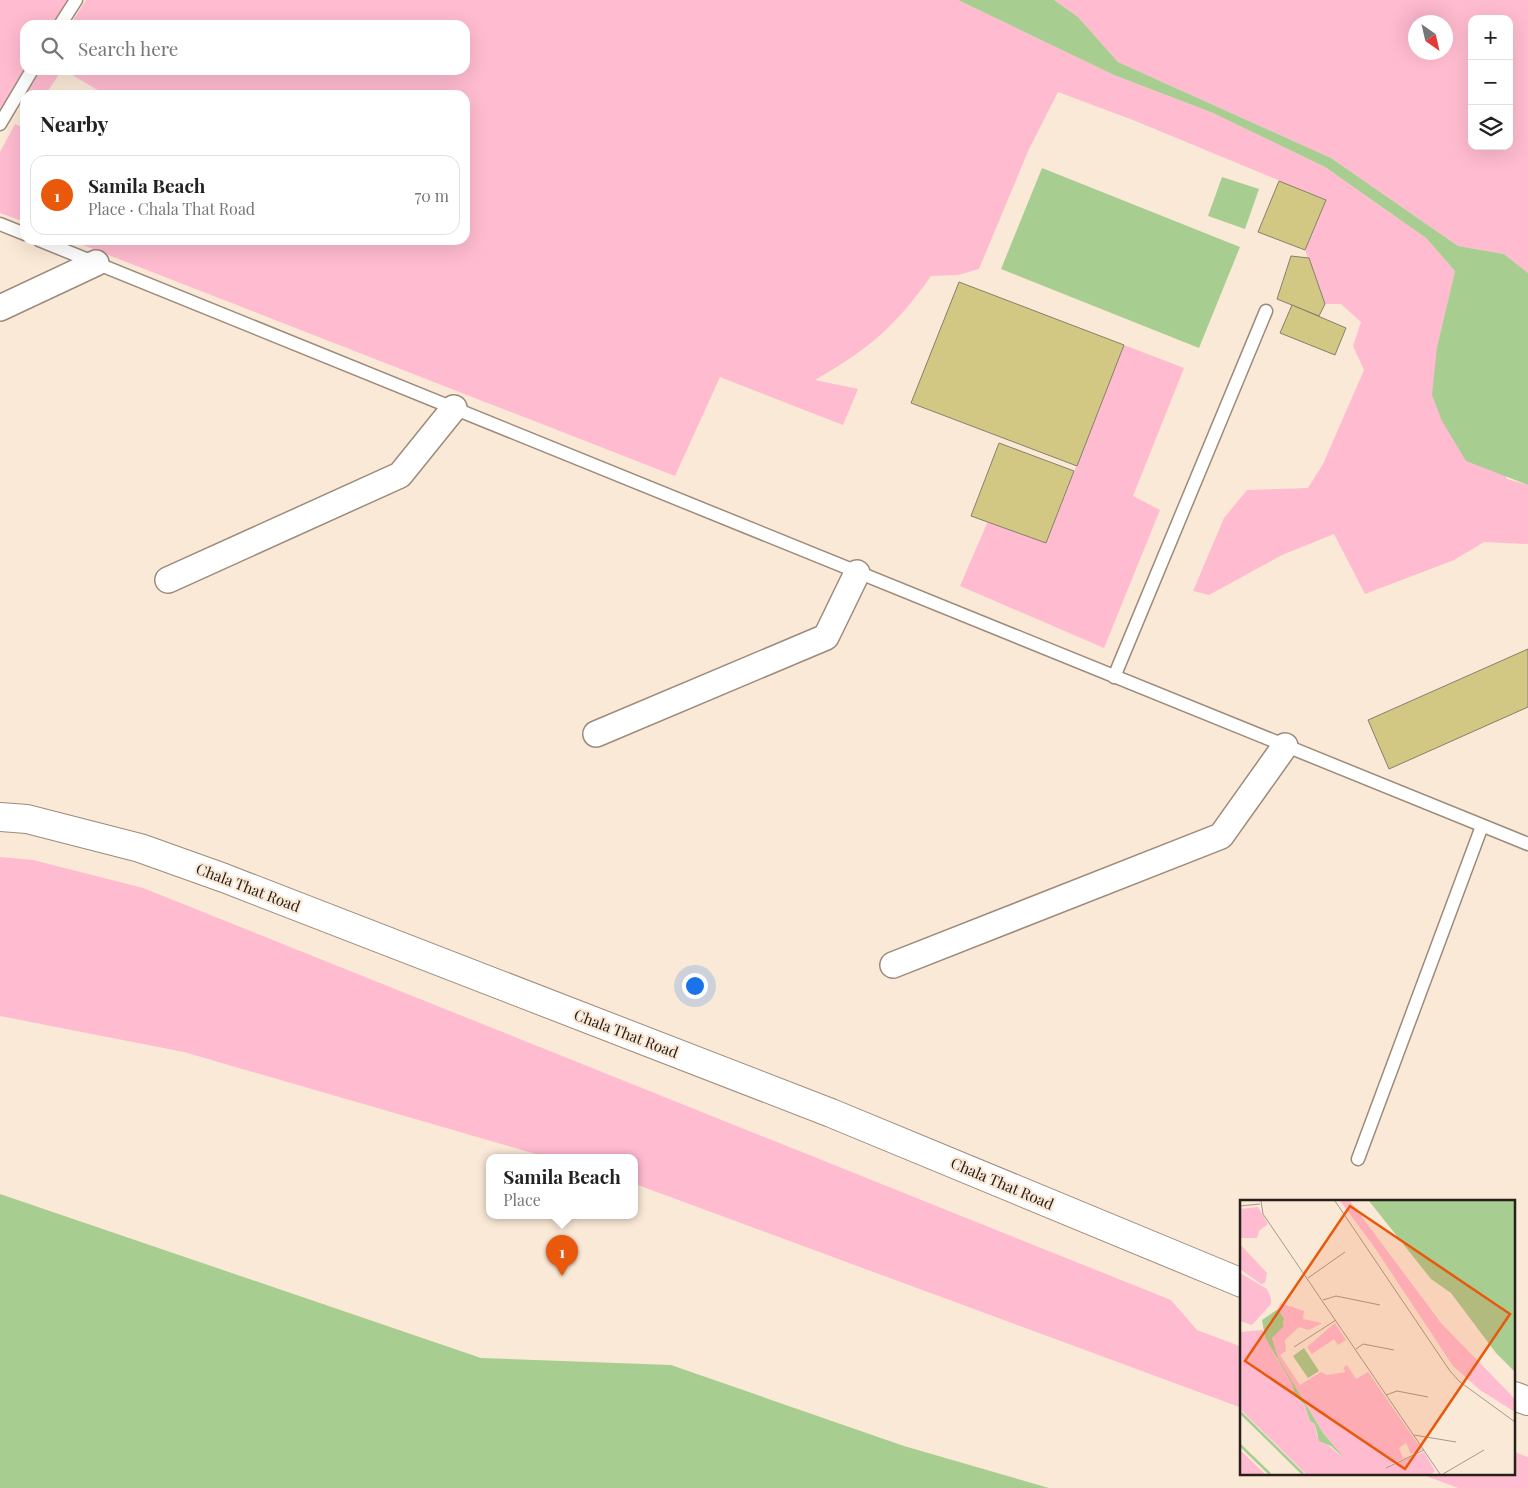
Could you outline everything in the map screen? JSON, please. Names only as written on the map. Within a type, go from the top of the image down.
[{"type":"main road","name":"Chala That Road","points":[[0,817],[27,819],[140,848],[224,878],[831,1113],[1240,1282]]},
{"type":"main road","points":[[1516,1397],[1528,1401]]},
{"type":"street","points":[[0,308],[96,264]]},
{"type":"street","points":[[168,580],[400,475],[454,408]]},
{"type":"street","points":[[596,734],[826,637],[857,573]]},
{"type":"street","points":[[892,965],[1221,836],[1285,746]]},
{"type":"lane","points":[[63,20],[76,0]]},
{"type":"lane","points":[[20,90],[29,75]]},
{"type":"lane","points":[[0,124],[20,90]]},
{"type":"lane","points":[[0,224],[20,232]]},
{"type":"lane","points":[[51,245],[1528,844]]},
{"type":"lane","points":[[1114,676],[1266,311]]},
{"type":"lane","points":[[1358,1159],[1482,826]]},
{"type":"shaded area","points":[[0,0],[68,0],[55,20],[20,20],[21,75],[0,110]]},
{"type":"shaded area","points":[[86,0],[958,0],[1114,75],[1213,113],[1325,167],[1426,238],[1455,271],[1437,347],[1507,479],[1528,485],[1528,544],[1484,542],[1454,560],[1365,594],[1334,534],[1282,555],[1209,595],[1193,591],[1224,518],[1247,490],[1308,488],[1323,464],[1364,370],[1353,346],[1361,322],[1341,304],[1325,304],[1305,250],[1326,200],[1133,120],[1058,92],[1029,149],[979,269],[958,275],[931,276],[905,310],[880,336],[851,358],[815,380],[858,389],[843,425],[720,377],[675,476],[83,245],[470,245],[470,90],[98,90],[72,75],[470,75],[470,20],[73,20]]},
{"type":"shaded area","points":[[958,0],[1054,0],[1078,17],[1118,62],[1331,158],[1458,246],[1504,254],[1528,273],[1528,485],[1466,461],[1442,421],[1432,395],[1437,347],[1455,271],[1426,238],[1325,167],[1213,113],[1114,75]]},
{"type":"shaded area","points":[[1054,0],[1528,0],[1528,273],[1504,254],[1458,246],[1331,158],[1118,62],[1078,17]]},
{"type":"shaded area","points":[[38,75],[59,75],[48,90],[28,90]]},
{"type":"shaded area","points":[[15,124],[20,126],[20,220],[0,213],[0,152]]},
{"type":"shaded area","points":[[1042,168],[1240,247],[1199,348],[1001,269]]},
{"type":"shaded area","points":[[1222,177],[1259,189],[1245,229],[1208,216]]},
{"type":"shaded area","points":[[1124,345],[1184,368],[1133,496],[1160,510],[1104,648],[960,586],[988,521],[1046,543]]},
{"type":"shaded area","points":[[0,857],[33,860],[143,888],[1171,1300],[1197,1330],[1240,1346],[1240,1407],[638,1185],[638,1154],[536,1154],[184,1052],[0,1016]]},
{"type":"shaded area","points":[[0,1194],[481,1358],[671,1365],[904,1446],[1049,1488],[0,1488]]},
{"type":"shaded area","points":[[1516,1453],[1528,1457],[1528,1488],[1458,1488],[1426,1476],[1516,1476]]},
{"type":"building","points":[[1279,181],[1326,200],[1305,250],[1258,232]]},
{"type":"building","points":[[1291,256],[1309,258],[1325,304],[1319,316],[1277,299]]},
{"type":"building","points":[[959,282],[1124,345],[1077,466],[911,403]]},
{"type":"building","points":[[1292,305],[1346,328],[1335,355],[1280,333]]},
{"type":"building","points":[[999,443],[1074,471],[1046,543],[971,516]]},
{"type":"building","points":[[1528,649],[1528,707],[1389,769],[1368,720]]},
{"type":"place","name":"Samila Beach","points":[[562,1276]]}]
